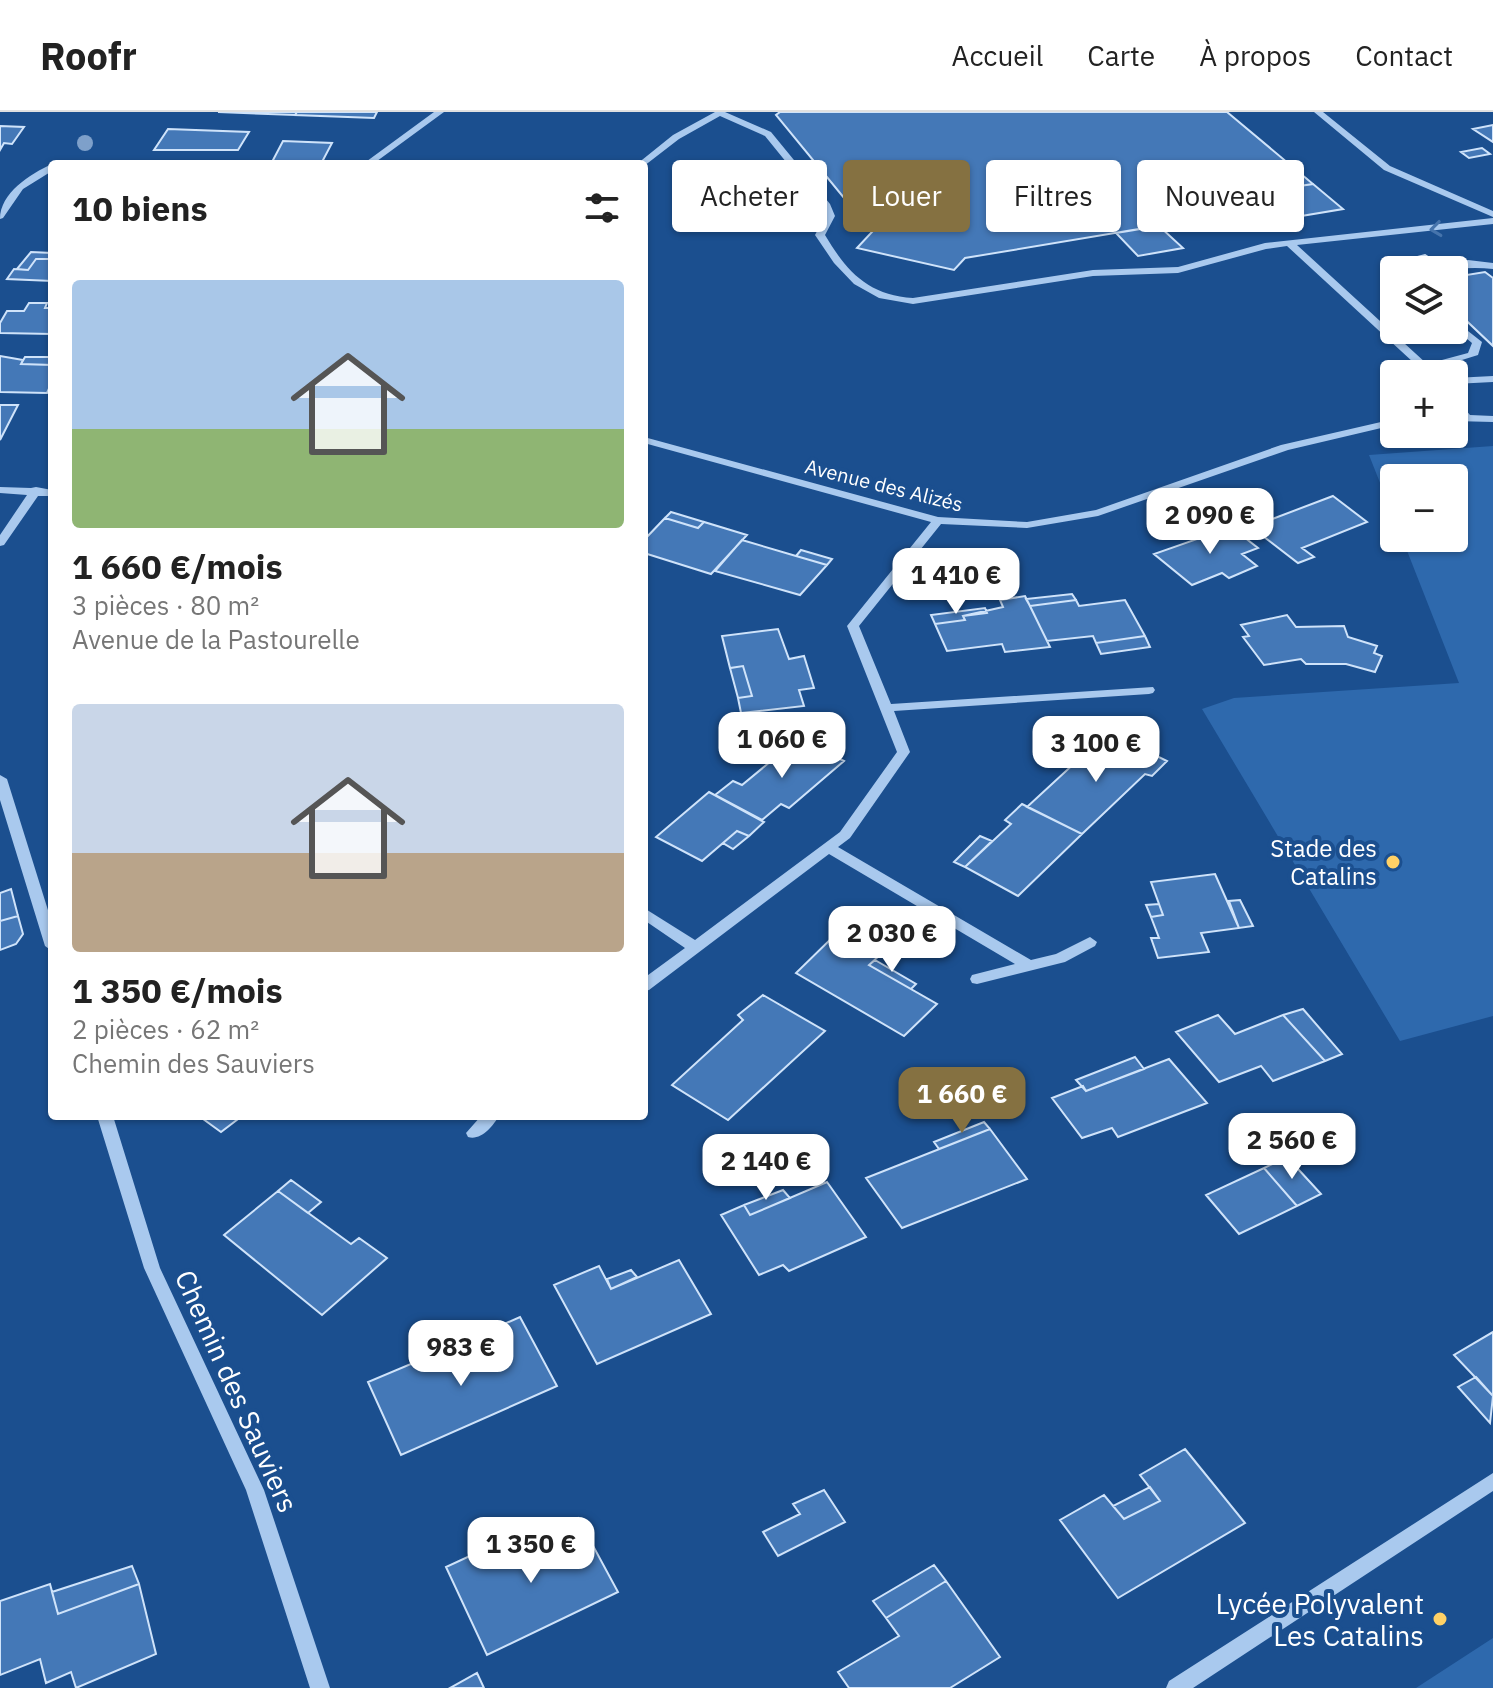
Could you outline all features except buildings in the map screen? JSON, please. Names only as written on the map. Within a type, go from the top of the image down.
[{"type":"street","points":[[373,160],[440,112]]},
{"type":"street","points":[[646,160],[676,137],[720,112],[775,141],[825,204],[830,216],[820,235],[837,264],[876,296],[901,301],[1093,273],[1178,270],[1248,249],[1493,221]]},
{"type":"street","points":[[1318,112],[1387,168],[1493,214]]},
{"type":"street","points":[[0,216],[20,187],[48,170]]},
{"type":"street","points":[[1289,243],[1418,360]]},
{"type":"street","points":[[1468,263],[1493,266]]},
{"type":"street","points":[[1460,360],[1473,355],[1477,342],[1468,335]]},
{"type":"street","points":[[1468,380],[1493,379]]},
{"type":"street","points":[[1468,418],[1493,419]]},
{"type":"street","name":"Avenue des Alizés","points":[[648,441],[938,520],[1027,525],[1098,513],[1285,447],[1380,425]]},
{"type":"street","points":[[0,490],[48,492]]},
{"type":"street","points":[[0,543],[36,490]]},
{"type":"street","points":[[648,983],[845,835],[904,752],[853,626],[938,520]]},
{"type":"street","points":[[886,708],[1149,690]]},
{"type":"street","points":[[0,779],[48,933]]},
{"type":"street","points":[[828,847],[1026,964]]},
{"type":"street","points":[[648,916],[695,947]]},
{"type":"street","points":[[977,979],[1026,964],[1060,958],[1090,942]]},
{"type":"street","name":"Chemin des Sauviers","points":[[106,1120],[152,1268],[255,1490],[320,1688]]},
{"type":"street","points":[[474,1133],[487,1120]]},
{"type":"street","points":[[1176,1688],[1493,1481]]},
{"type":"shaded area","name":"Stade des Catalins","points":[[1493,446],[1493,1016],[1400,1041],[1202,709],[1234,698],[1459,683],[1408,552],[1468,552],[1468,464],[1380,464],[1380,483],[1369,455]]},
{"type":"shaded area","points":[[1493,1638],[1493,1688],[1416,1688]]},
{"type":"place","name":"Stade des Catalins","points":[[1393,862]]},
{"type":"place","name":"Lycée Polyvalent Les Catalins","points":[[1440,1619]]}]
